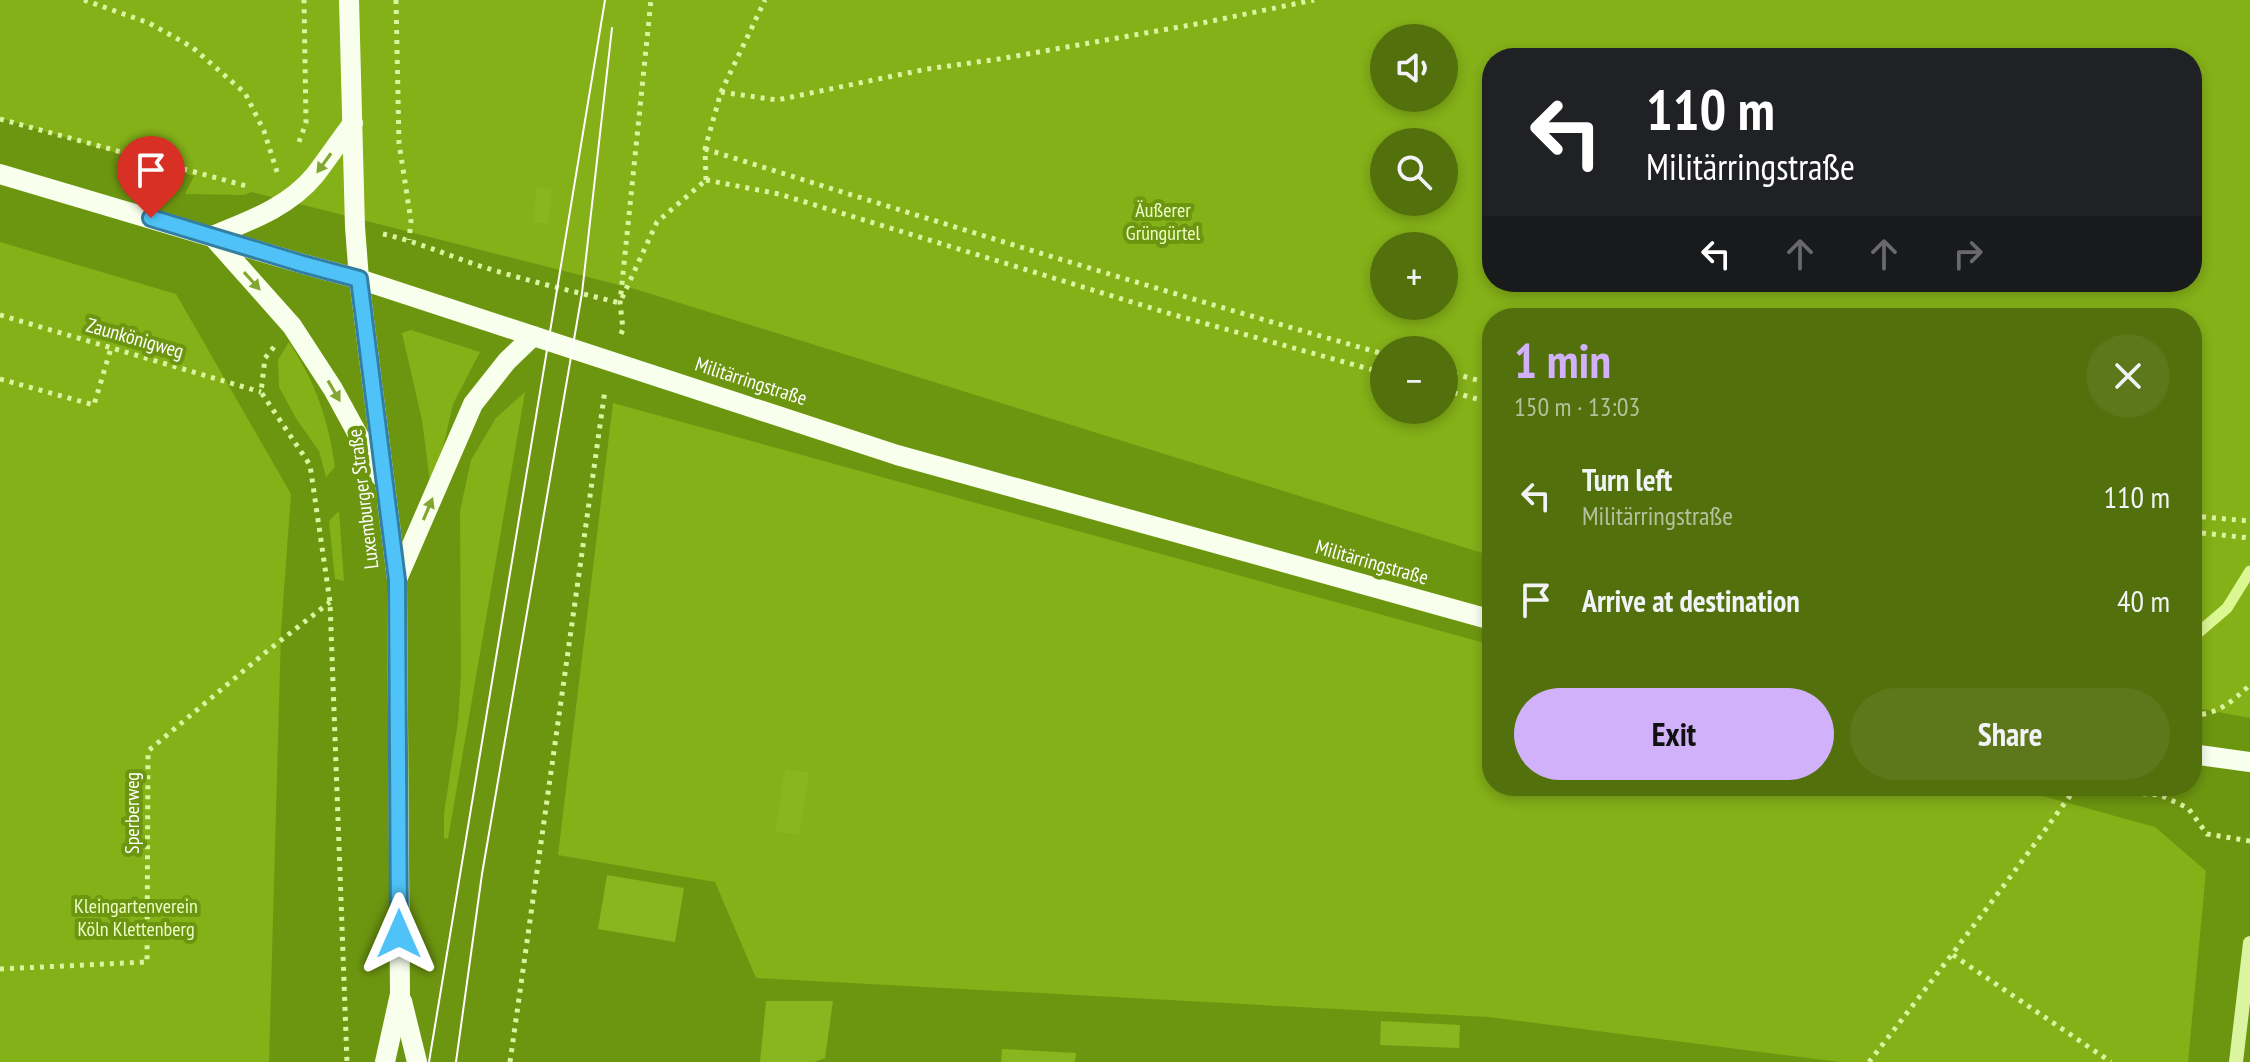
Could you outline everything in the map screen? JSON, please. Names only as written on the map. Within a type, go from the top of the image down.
[{"type":"main road","name":"Luxemburger Straße","points":[[349,0],[359,279],[397,580],[400,994],[385,1062]]},
{"type":"main road","points":[[353,123],[313,177],[290,198],[254,220],[212,236],[292,326],[333,389],[386,486]]},
{"type":"main road","name":"Militärringstraße","points":[[0,174],[359,279],[897,455],[1482,617]]},
{"type":"main road","points":[[397,580],[473,404],[507,361],[533,336]]},
{"type":"main road","points":[[2202,755],[2250,762]]},
{"type":"main road","name":"Luxemburger Straße","points":[[400,994],[417,1062]]},
{"type":"street","points":[[2236,1062],[2250,943]]},
{"type":"path","points":[[84,0],[149,23],[192,47],[245,93],[264,131],[274,167],[283,163]]},
{"type":"path","points":[[295,150],[306,123],[304,0]]},
{"type":"path","points":[[396,0],[399,143],[411,221],[409,240]]},
{"type":"path","points":[[620,303],[651,0]]},
{"type":"path","points":[[706,180],[705,149],[721,92],[765,0]]},
{"type":"path","points":[[721,92],[777,100],[927,69],[1171,29],[1314,0]]},
{"type":"path","points":[[0,119],[290,198]]},
{"type":"path","points":[[705,149],[1219,308],[1370,350]]},
{"type":"path","points":[[620,303],[657,222],[706,180]]},
{"type":"path","points":[[706,180],[779,194],[1171,314],[1370,369]]},
{"type":"path","points":[[355,227],[409,240],[477,265],[558,289],[620,303]]},
{"type":"path","name":"Zaunkönigweg","points":[[0,315],[261,392]]},
{"type":"path","points":[[274,347],[265,358],[261,392],[310,465],[330,602],[347,1062]]},
{"type":"path","points":[[0,379],[94,405],[111,348]]},
{"type":"path","points":[[510,1062],[605,389],[612,361]]},
{"type":"path","points":[[1458,375],[1482,381]]},
{"type":"path","points":[[1458,394],[1482,400]]},
{"type":"path","points":[[2202,517],[2250,521]]},
{"type":"path","points":[[2202,533],[2250,538]]},
{"type":"path","name":"Sperberweg","points":[[0,969],[147,962],[148,751],[330,602]]},
{"type":"path","points":[[2202,715],[2229,705],[2250,685]]},
{"type":"path","points":[[1869,1062],[1953,955],[2070,796]]},
{"type":"path","points":[[2162,796],[2188,808],[2207,834],[2250,841]]},
{"type":"path","points":[[1953,955],[2111,1062]]},
{"type":"green space","name":"Äußerer Grüngürtel","points":[[0,0],[2250,0],[2250,718],[2202,709],[2202,308],[1482,308],[1482,553],[635,289],[252,192],[243,195],[185,194],[194,176],[0,118]]},
{"type":"green space","name":"Kleingartenverein Köln Klettenberg","points":[[0,242],[176,294],[291,494],[281,631],[269,1062],[0,1062]]},
{"type":"green space","points":[[411,330],[480,352],[453,404],[435,482],[430,482],[422,420],[402,333]]},
{"type":"green space","points":[[289,342],[314,387],[329,433],[335,467],[326,477],[319,451],[279,387],[278,360]]},
{"type":"green space","points":[[525,392],[448,839],[444,838],[444,814],[458,721],[461,676],[460,511],[471,460],[496,418]]},
{"type":"green space","points":[[613,403],[1482,642],[1482,796],[2043,796],[2155,827],[2206,871],[2188,1062],[1839,1062],[1488,1017],[756,978],[715,882],[558,855]]},
{"type":"green space","points":[[339,511],[344,581],[335,579],[329,521]]},
{"type":"building","points":[[537,187],[552,189],[548,224],[533,222]]},
{"type":"building","points":[[785,769],[809,773],[799,835],[775,831]]},
{"type":"building","points":[[607,875],[684,888],[675,942],[598,929]]},
{"type":"building","points":[[766,1001],[833,1001],[825,1058],[814,1062],[760,1062]]},
{"type":"building","points":[[1381,1021],[1460,1025],[1459,1048],[1380,1045]]},
{"type":"building","points":[[1002,1049],[1076,1053],[1075,1062],[1001,1062]]},
{"type":"waterway","points":[[2202,629],[2227,608],[2250,571]]},
{"type":"tram line","points":[[429,1062],[605,0]]},
{"type":"tram line","points":[[456,1062],[482,874],[582,293],[612,28]]},
{"type":"route","points":[[151,218],[359,279],[397,580],[399,934]]}]
